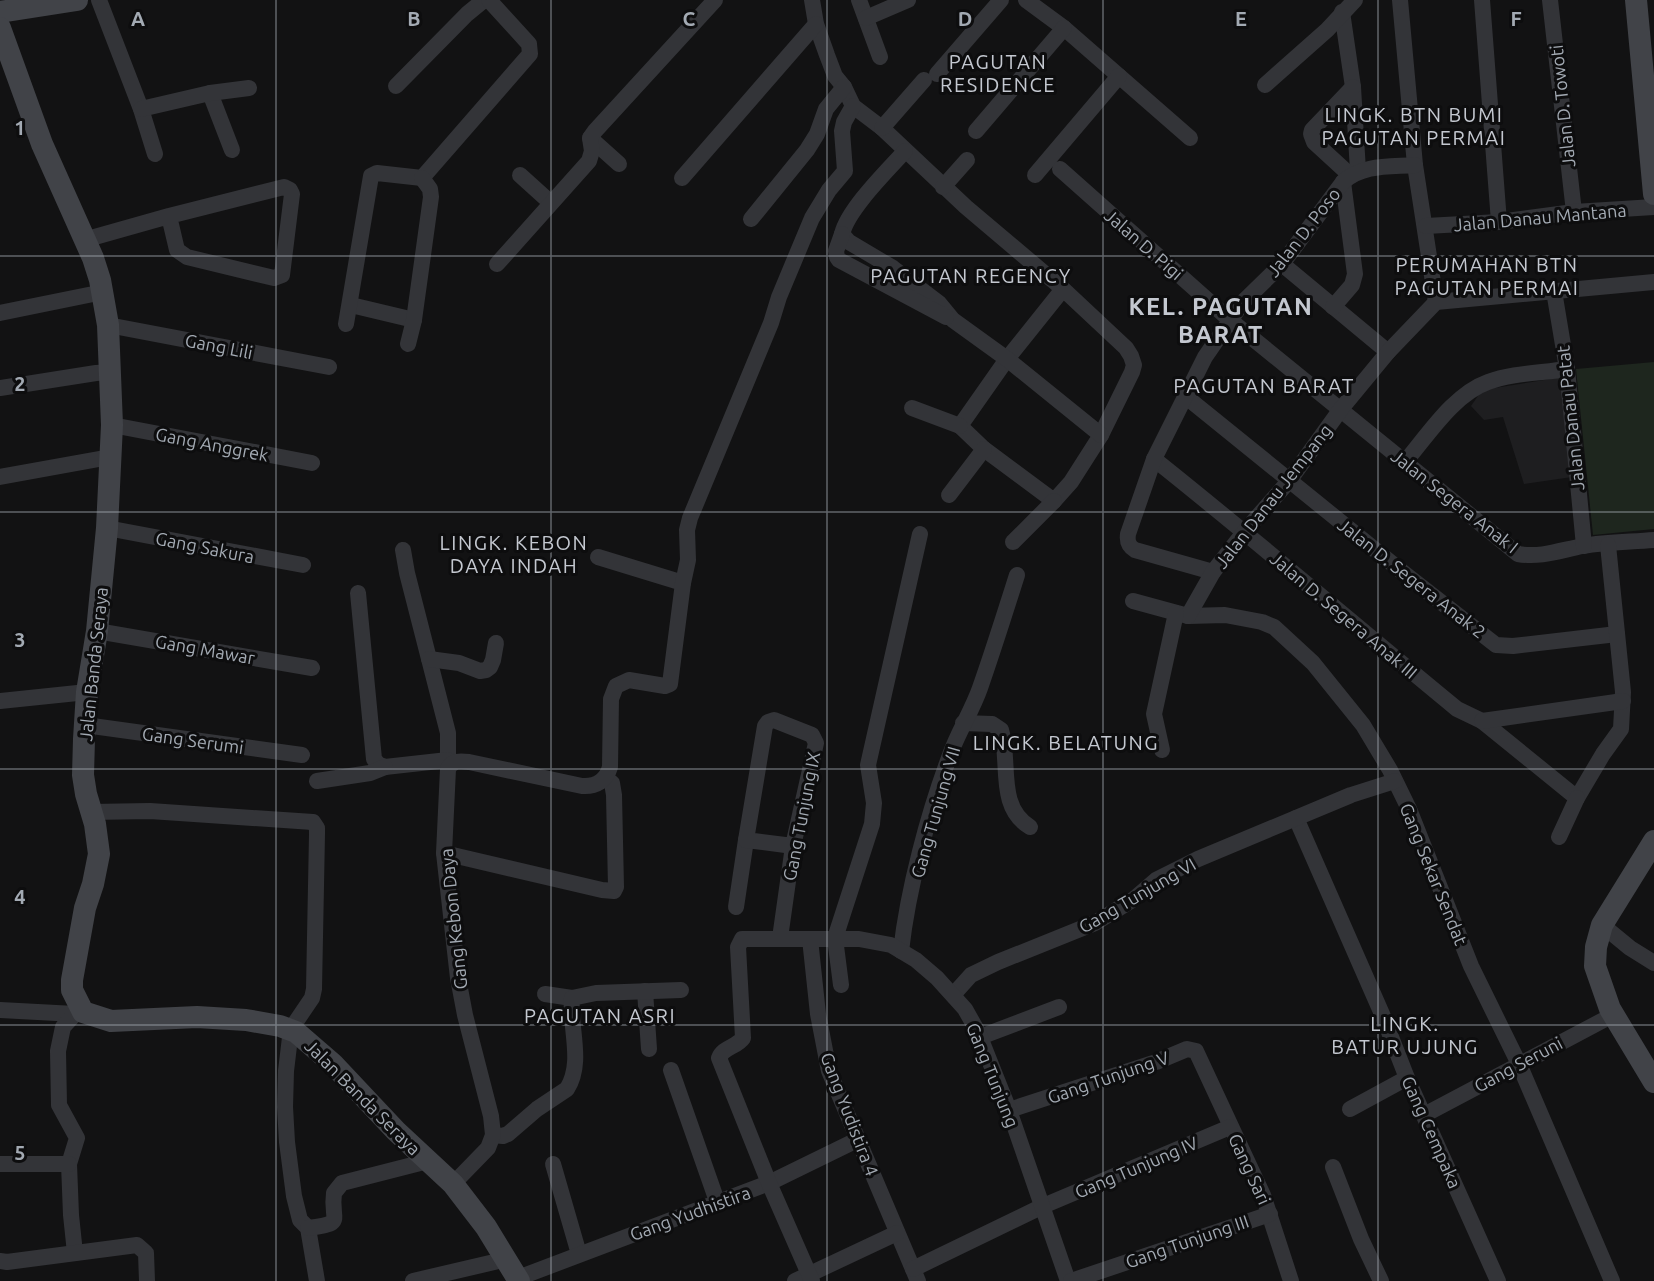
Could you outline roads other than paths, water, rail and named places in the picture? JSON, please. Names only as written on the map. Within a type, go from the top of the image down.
[{"type":"street","points":[[0,12],[77,0]]},
{"type":"street","points":[[99,0],[141,109],[155,154]]},
{"type":"street","points":[[396,86],[467,14],[484,0]]},
{"type":"street","points":[[422,178],[530,54],[529,44],[489,0]]},
{"type":"street","points":[[590,138],[715,0]]},
{"type":"street","points":[[812,0],[816,24],[835,76],[844,87],[853,106],[882,128],[944,187],[1063,289],[1126,348],[1131,356],[1134,365],[1132,372],[1101,435],[1071,482],[1013,542]]},
{"type":"street","points":[[859,0],[880,57]]},
{"type":"street","points":[[866,18],[908,0]]},
{"type":"street","points":[[882,128],[1001,0]]},
{"type":"street","points":[[1026,0],[1064,28],[1190,138]]},
{"type":"street","points":[[1265,85],[1327,30],[1354,0]]},
{"type":"street","points":[[1400,0],[1415,165],[1436,302],[1654,282]]},
{"type":"street","points":[[1482,0],[1499,222]]},
{"type":"street","name":"Jalan D. Towoti","points":[[1550,0],[1574,212]]},
{"type":"street","points":[[1636,0],[1654,194]]},
{"type":"street","points":[[1333,307],[1352,285],[1355,274],[1351,176],[1353,87],[1342,12]]},
{"type":"street","points":[[682,178],[816,24]]},
{"type":"street","name":"Jalan Banda Seraya","points":[[0,28],[42,144],[93,258],[103,292],[108,325],[112,425],[107,528],[97,631],[87,692],[83,775],[98,838],[98,864],[85,908],[72,980],[72,990],[79,1013],[111,1021],[197,1017],[246,1020],[291,1029],[333,1064],[396,1131],[453,1184],[514,1273]]},
{"type":"street","points":[[976,130],[1064,28]]},
{"type":"street","points":[[1035,175],[1119,76]]},
{"type":"street","points":[[751,219],[807,150],[817,134],[826,109],[844,87]]},
{"type":"street","points":[[1351,176],[1314,142],[1311,134],[1312,130],[1353,87]]},
{"type":"street","points":[[141,109],[210,93],[249,88]]},
{"type":"street","points":[[210,93],[232,150]]},
{"type":"street","points":[[317,781],[370,773],[385,767],[450,762],[469,762],[585,786],[596,784],[605,777],[610,767],[611,699],[616,686],[629,680],[668,686],[671,682],[688,560],[687,530],[690,518],[812,218],[829,190],[845,171],[842,131],[853,106]]},
{"type":"street","points":[[590,138],[619,164]]},
{"type":"street","points":[[497,264],[589,161],[592,151],[590,138]]},
{"type":"street","points":[[904,151],[867,193],[846,224],[836,251],[837,257],[952,320],[1007,359],[1101,435]]},
{"type":"street","points":[[944,187],[967,160]]},
{"type":"street","points":[[1351,176],[1368,168],[1415,165]]},
{"type":"street","name":"Jalan D. Pigi","points":[[1060,170],[1341,409]]},
{"type":"street","points":[[346,324],[371,176],[376,173],[422,178],[428,185],[431,197],[414,320],[408,344]]},
{"type":"street","points":[[520,176],[551,203]]},
{"type":"street","name":"Jalan D. Poso","points":[[1213,572],[1135,550],[1129,544],[1128,534],[1154,459],[1205,357],[1233,316],[1243,302],[1282,264],[1351,176]]},
{"type":"street","points":[[84,240],[169,216],[284,187],[292,194],[282,275],[274,278],[187,257],[177,250],[169,216]]},
{"type":"street","name":"Jalan Danau Mantana","points":[[1426,226],[1499,222],[1574,212],[1654,207]]},
{"type":"street","points":[[842,234],[849,242],[893,268],[939,303],[952,320]]},
{"type":"street","points":[[1282,264],[1388,352]]},
{"type":"street","points":[[883,283],[893,268]]},
{"type":"street","points":[[960,426],[1007,359],[1063,289]]},
{"type":"street","name":"Jalan Danau Patat","points":[[1554,291],[1567,369],[1584,546]]},
{"type":"street","points":[[0,313],[103,292]]},
{"type":"street","name":"Jalan Danau Jempang","points":[[1162,750],[1154,714],[1182,615],[1245,531],[1289,481],[1341,409],[1388,352],[1436,302]]},
{"type":"street","points":[[351,305],[414,320]]},
{"type":"street","name":"Gang Lili","points":[[108,325],[329,367]]},
{"type":"street","points":[[1405,462],[1455,404],[1479,386],[1498,379],[1567,369]]},
{"type":"street","points":[[0,388],[111,372]]},
{"type":"street","name":"Jalan D. Segera Anak 2","points":[[1185,396],[1496,645],[1513,646],[1617,634]]},
{"type":"street","points":[[912,408],[960,426],[984,448],[1054,501]]},
{"type":"street","name":"Jalan Segera Anak I","points":[[1341,409],[1518,554],[1548,555],[1584,546],[1654,540]]},
{"type":"street","name":"Gang Anggrek","points":[[112,425],[312,463]]},
{"type":"street","points":[[949,495],[984,448]]},
{"type":"street","points":[[0,477],[110,457]]},
{"type":"street","name":"Jalan D. Segera Anak III","points":[[1154,459],[1245,531],[1457,709],[1482,721],[1577,798]]},
{"type":"street","name":"Gang Sakura","points":[[107,528],[303,565]]},
{"type":"street","points":[[841,985],[835,938],[872,824],[874,803],[868,765],[920,534]]},
{"type":"street","points":[[1559,837],[1577,798],[1621,729],[1623,701],[1608,545]]},
{"type":"street","name":"Gang Kebon Daya","points":[[403,550],[448,733],[450,762],[447,776],[444,853],[458,978],[491,1116],[493,1135]]},
{"type":"street","points":[[598,557],[683,583]]},
{"type":"street","name":"Gang Tunjung VII","points":[[901,951],[903,930],[920,852],[949,757],[979,691],[1017,575]]},
{"type":"street","points":[[358,593],[372,748],[374,759],[385,767]]},
{"type":"street","name":"Gang Sekar Sendat","points":[[1133,600],[1182,615],[1225,615],[1262,622],[1274,627],[1313,663],[1347,704],[1377,747],[1415,824],[1472,966],[1519,1064],[1612,1281]]},
{"type":"street","name":"Gang Mawar","points":[[97,631],[312,668]]},
{"type":"street","points":[[429,659],[486,670],[490,668],[496,644]]},
{"type":"street","points":[[0,701],[87,692]]},
{"type":"street","points":[[1482,721],[1623,701]]},
{"type":"street","name":"Gang Tunjung IX","points":[[746,840],[765,726],[774,720],[810,734],[816,742],[775,938]]},
{"type":"street","points":[[963,723],[992,724],[1001,730],[1009,800],[1019,818],[1030,827]]},
{"type":"street","name":"Gang Serumi","points":[[85,725],[302,755]]},
{"type":"street","points":[[444,853],[614,891],[616,887],[614,795],[612,783],[605,777]]},
{"type":"street","name":"Gang Tunjung VI","points":[[953,995],[966,981],[980,971],[1095,923],[1134,900],[1156,880],[1198,859],[1351,795],[1395,781]]},
{"type":"street","points":[[91,812],[150,812],[313,822],[315,824],[317,834],[314,989],[312,998],[291,1029],[286,1071],[286,1142],[299,1218],[308,1228],[317,1281]]},
{"type":"street","name":"Gang Cempaka","points":[[1296,818],[1377,1003],[1407,1078],[1498,1281]]},
{"type":"street","points":[[736,907],[746,840],[793,846]]},
{"type":"street","points":[[1654,841],[1602,925],[1596,947],[1595,966],[1603,994],[1613,1015],[1654,1082]]},
{"type":"street","points":[[1602,925],[1630,948],[1654,963]]},
{"type":"street","name":"Gang Tunjung","points":[[769,1183],[719,1058],[722,1053],[740,1042],[742,1038],[739,941],[742,939],[835,938],[859,939],[891,945],[938,978],[968,1014],[981,1037],[1070,1281]]},
{"type":"street","name":"Gang Yudistira 4","points":[[810,939],[829,1071],[860,1139],[916,1275]]},
{"type":"street","points":[[545,994],[572,998],[596,993],[681,990]]},
{"type":"street","points":[[645,991],[649,1049]]},
{"type":"street","points":[[453,1184],[488,1148],[493,1135],[508,1134],[570,1085],[575,1061],[572,998]]},
{"type":"street","points":[[981,1037],[1059,1007]]},
{"type":"street","points":[[0,1010],[79,1013]]},
{"type":"street","points":[[75,1253],[70,1215],[69,1164],[76,1136],[60,1105],[58,1051],[63,1027],[79,1013]]},
{"type":"street","name":"Gang Seruni","points":[[1424,1114],[1613,1015]]},
{"type":"street","name":"Gang Tunjung V","points":[[1009,1110],[1156,1062],[1186,1049],[1196,1051],[1202,1060]]},
{"type":"street","name":"Gang Sari","points":[[1202,1060],[1270,1214],[1291,1281]]},
{"type":"street","points":[[671,1070],[718,1204]]},
{"type":"street","points":[[1350,1109],[1407,1078]]},
{"type":"street","name":"Gang Tunjung IV","points":[[916,1275],[1043,1206],[1230,1127]]},
{"type":"street","name":"Gang Yudhistira","points":[[413,1281],[514,1273],[579,1254],[718,1204],[769,1183],[860,1139]]},
{"type":"street","points":[[308,1228],[327,1226],[333,1222],[335,1216],[333,1192],[342,1184],[428,1161]]},
{"type":"street","points":[[0,1164],[69,1164]]},
{"type":"street","points":[[553,1164],[579,1254]]},
{"type":"street","points":[[1333,1167],[1361,1239],[1381,1281]]},
{"type":"street","points":[[769,1183],[806,1279],[897,1233]]},
{"type":"street","name":"Gang Tunjung III","points":[[1070,1281],[1270,1214]]},
{"type":"street","points":[[0,1261],[7,1262],[137,1245],[146,1253],[147,1281]]},
{"type":"district","name":"PAGUTAN RESIDENCE","points":[[998,72]]},
{"type":"district","name":"LINGK. BTN BUMI PAGUTAN PERMAI","points":[[1414,126]]},
{"type":"district","name":"PAGUTAN REGENCY","points":[[971,275]]},
{"type":"district","name":"PERUMAHAN BTN PAGUTAN PERMAI","points":[[1487,276]]},
{"type":"district","name":"KEL. PAGUTAN BARAT","points":[[1221,320]]},
{"type":"district","name":"PAGUTAN BARAT","points":[[1264,385]]},
{"type":"district","name":"LINGK. KEBON DAYA INDAH","points":[[514,554]]},
{"type":"district","name":"LINGK. BELATUNG","points":[[1066,742]]},
{"type":"district","name":"PAGUTAN ASRI","points":[[600,1015]]},
{"type":"district","name":"LINGK. BATUR UJUNG","points":[[1405,1034]]}]
